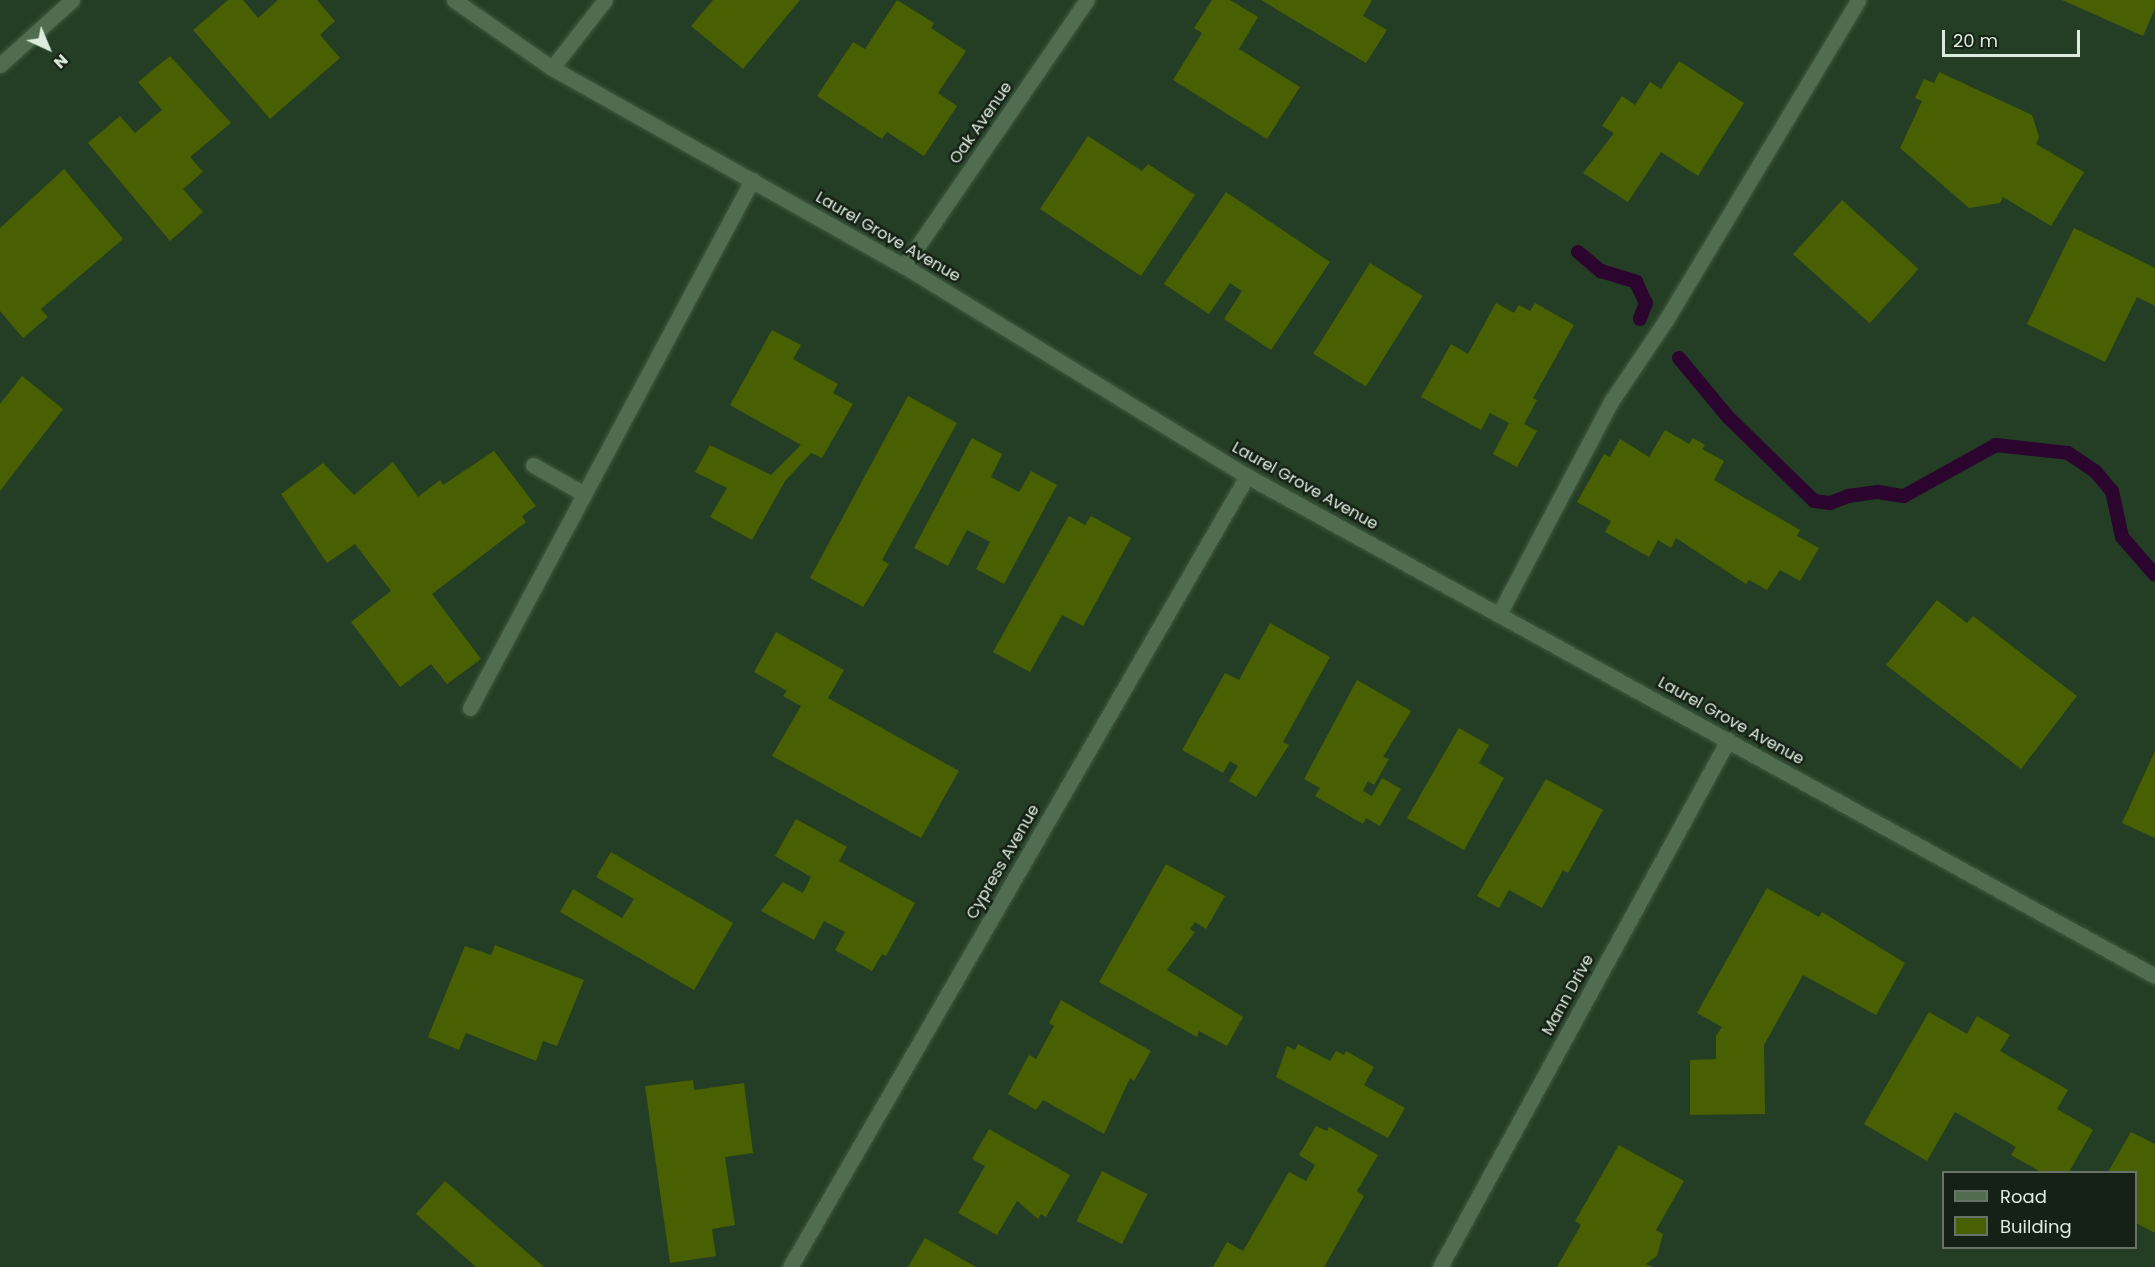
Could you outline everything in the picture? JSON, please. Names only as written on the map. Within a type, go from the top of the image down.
[{"type":"street","points":[[0,65],[72,0]]},
{"type":"street","name":"Laurel Grove Avenue","points":[[454,0],[552,68],[904,266],[1247,476],[2155,976]]},
{"type":"street","points":[[552,68],[605,0]]},
{"type":"street","name":"Oak Avenue","points":[[904,266],[1088,0]]},
{"type":"street","points":[[1499,614],[1612,400],[1666,320],[1858,0]]},
{"type":"street","points":[[470,708],[752,180]]},
{"type":"street","points":[[533,465],[584,494]]},
{"type":"street","name":"Cypress Avenue","points":[[790,1267],[1247,476]]},
{"type":"street","name":"Mann Drive","points":[[1440,1267],[1728,740]]},
{"type":"building","points":[[228,0],[243,0],[258,18],[278,0],[317,0],[335,21],[320,35],[340,58],[270,119],[193,30]]},
{"type":"building","points":[[713,0],[800,0],[743,69],[691,26]]},
{"type":"building","points":[[897,0],[934,23],[931,28],[966,51],[938,93],[957,106],[924,156],[887,132],[882,139],[817,96],[853,42],[865,49]]},
{"type":"building","points":[[1212,0],[1230,0],[1258,17],[1239,49],[1300,87],[1267,139],[1173,80],[1202,33],[1194,28]]},
{"type":"building","points":[[1261,0],[1372,0],[1363,16],[1387,30],[1366,63]]},
{"type":"building","points":[[2062,0],[2155,0],[2155,9],[2143,36]]},
{"type":"building","points":[[170,56],[231,123],[190,157],[203,172],[183,189],[203,212],[170,241],[88,143],[120,116],[135,133],[162,110],[138,82]]},
{"type":"building","points":[[1679,61],[1744,103],[1698,176],[1661,152],[1628,202],[1583,173],[1614,133],[1602,126],[1622,96],[1635,105],[1650,82],[1661,89]]},
{"type":"building","points":[[1939,72],[2032,115],[2039,137],[2036,144],[2084,172],[2051,226],[2003,197],[2000,203],[1969,208],[1900,148],[1922,101],[1915,98],[1924,79],[1934,83]]},
{"type":"building","points":[[1088,136],[1142,171],[1148,164],[1195,195],[1141,276],[1040,209]]},
{"type":"building","points":[[64,169],[123,239],[41,309],[48,317],[23,338],[0,311],[0,228]]},
{"type":"building","points":[[1226,192],[1330,262],[1271,350],[1224,319],[1242,291],[1230,283],[1209,314],[1164,284]]},
{"type":"building","points":[[1842,200],[1919,269],[1870,323],[1793,254]]},
{"type":"building","points":[[2074,228],[2155,268],[2155,306],[2137,297],[2105,362],[2027,324]]},
{"type":"building","points":[[1370,263],[1423,296],[1366,387],[1313,354]]},
{"type":"building","points":[[1496,303],[1514,313],[1519,305],[1530,311],[1535,303],[1574,325],[1533,398],[1537,400],[1524,424],[1537,431],[1517,467],[1493,454],[1509,423],[1490,413],[1481,430],[1421,397],[1451,344],[1468,354]]},
{"type":"building","points":[[772,330],[801,345],[793,359],[838,384],[833,393],[853,404],[822,458],[811,453],[785,481],[752,540],[710,517],[727,488],[695,472],[710,445],[771,475],[801,445],[730,405]]},
{"type":"building","points":[[22,376],[63,409],[0,491],[0,404]]},
{"type":"building","points":[[908,396],[957,423],[882,560],[889,564],[863,607],[810,578]]},
{"type":"building","points":[[1665,430],[1689,444],[1693,438],[1705,445],[1702,449],[1724,461],[1714,480],[1800,530],[1797,536],[1819,548],[1800,581],[1780,570],[1767,590],[1749,580],[1746,584],[1676,538],[1671,548],[1658,540],[1649,557],[1605,532],[1611,521],[1577,502],[1604,454],[1610,457],[1620,439],[1649,457]]},
{"type":"building","points":[[972,438],[1002,454],[991,477],[1019,492],[1031,471],[1057,485],[1004,584],[976,569],[990,542],[967,530],[948,566],[914,548]]},
{"type":"building","points":[[494,451],[536,506],[522,516],[526,522],[432,594],[481,659],[447,684],[431,664],[400,687],[351,622],[391,591],[355,544],[327,563],[281,494],[323,463],[354,495],[393,462],[418,497],[440,480],[443,485]]},
{"type":"building","points":[[1069,516],[1085,525],[1091,516],[1131,538],[1083,626],[1062,615],[1030,672],[993,652]]},
{"type":"building","points":[[1937,600],[1967,623],[1973,616],[2077,696],[2021,769],[1886,665]]},
{"type":"building","points":[[1270,623],[1330,657],[1283,742],[1289,745],[1256,797],[1229,781],[1238,766],[1230,761],[1223,773],[1182,750],[1225,673],[1239,680]]},
{"type":"building","points":[[776,632],[844,670],[828,698],[959,771],[921,838],[772,756],[801,706],[783,696],[787,691],[754,672]]},
{"type":"building","points":[[1357,680],[1411,711],[1383,757],[1389,759],[1374,785],[1368,781],[1363,791],[1372,796],[1382,778],[1401,789],[1380,826],[1366,818],[1363,824],[1315,796],[1320,788],[1304,779]]},
{"type":"building","points":[[1459,728],[1489,745],[1479,763],[1504,778],[1464,850],[1407,818]]},
{"type":"building","points":[[2155,751],[2155,838],[2122,823]]},
{"type":"building","points":[[1546,779],[1603,810],[1568,873],[1563,870],[1542,908],[1509,890],[1499,908],[1477,896]]},
{"type":"building","points":[[796,819],[847,847],[839,861],[915,903],[886,956],[882,954],[872,971],[835,950],[845,932],[824,921],[814,940],[761,911],[783,882],[803,893],[811,877],[775,856]]},
{"type":"building","points":[[611,852],[733,923],[694,990],[560,912],[573,889],[622,918],[634,899],[596,877]]},
{"type":"building","points":[[1166,864],[1225,896],[1206,929],[1195,922],[1190,929],[1195,932],[1167,970],[1243,1017],[1227,1046],[1199,1031],[1197,1037],[1099,982]]},
{"type":"building","points":[[1767,888],[1819,917],[1822,912],[1905,963],[1876,1015],[1803,975],[1764,1045],[1765,1114],[1690,1115],[1690,1060],[1716,1059],[1716,1036],[1722,1027],[1697,1013]]},
{"type":"building","points":[[495,945],[584,980],[557,1046],[543,1041],[536,1061],[466,1033],[459,1050],[428,1037],[465,946],[491,955]]},
{"type":"building","points":[[1061,1000],[1151,1051],[1134,1081],[1130,1078],[1104,1134],[1043,1100],[1036,1110],[1008,1094],[1029,1055],[1036,1059],[1054,1026],[1049,1023]]},
{"type":"building","points":[[1929,1012],[1967,1034],[1977,1016],[2010,1035],[2000,1051],[2068,1090],[2057,1109],[2093,1130],[2070,1171],[2039,1171],[2011,1155],[2016,1147],[1955,1112],[1927,1161],[1864,1124]]},
{"type":"building","points":[[1298,1044],[1330,1061],[1336,1051],[1344,1055],[1346,1051],[1374,1067],[1364,1085],[1405,1108],[1388,1138],[1276,1077],[1287,1046],[1295,1050]]},
{"type":"building","points":[[693,1080],[694,1090],[744,1083],[753,1153],[725,1157],[735,1225],[712,1229],[716,1256],[670,1263],[645,1086]]},
{"type":"building","points":[[1316,1126],[1327,1131],[1329,1127],[1378,1155],[1357,1191],[1364,1196],[1324,1267],[1213,1267],[1227,1242],[1243,1251],[1289,1172],[1306,1181],[1315,1165],[1299,1155]]},
{"type":"building","points":[[989,1129],[1070,1175],[1046,1217],[1041,1214],[1038,1219],[1017,1201],[997,1235],[958,1213],[985,1166],[972,1159]]},
{"type":"building","points":[[2131,1132],[2155,1144],[2155,1233],[2137,1224],[2137,1171],[2109,1171]]},
{"type":"building","points":[[1619,1145],[1684,1181],[1656,1230],[1663,1234],[1657,1256],[1646,1264],[1653,1267],[1557,1267],[1581,1225],[1575,1221]]},
{"type":"building","points":[[1102,1171],[1147,1194],[1122,1244],[1077,1221]]},
{"type":"building","points":[[445,1181],[544,1267],[476,1267],[416,1214]]},
{"type":"building","points":[[925,1238],[976,1267],[908,1267]]},
{"type":"waterway","points":[[1578,252],[1601,271],[1636,282],[1646,303],[1640,319]]},
{"type":"waterway","points":[[1679,358],[1728,417],[1814,501],[1830,503],[1848,496],[1878,492],[1904,496],[1996,445],[2068,453],[2095,471],[2112,491],[2122,537],[2155,575]]}]
